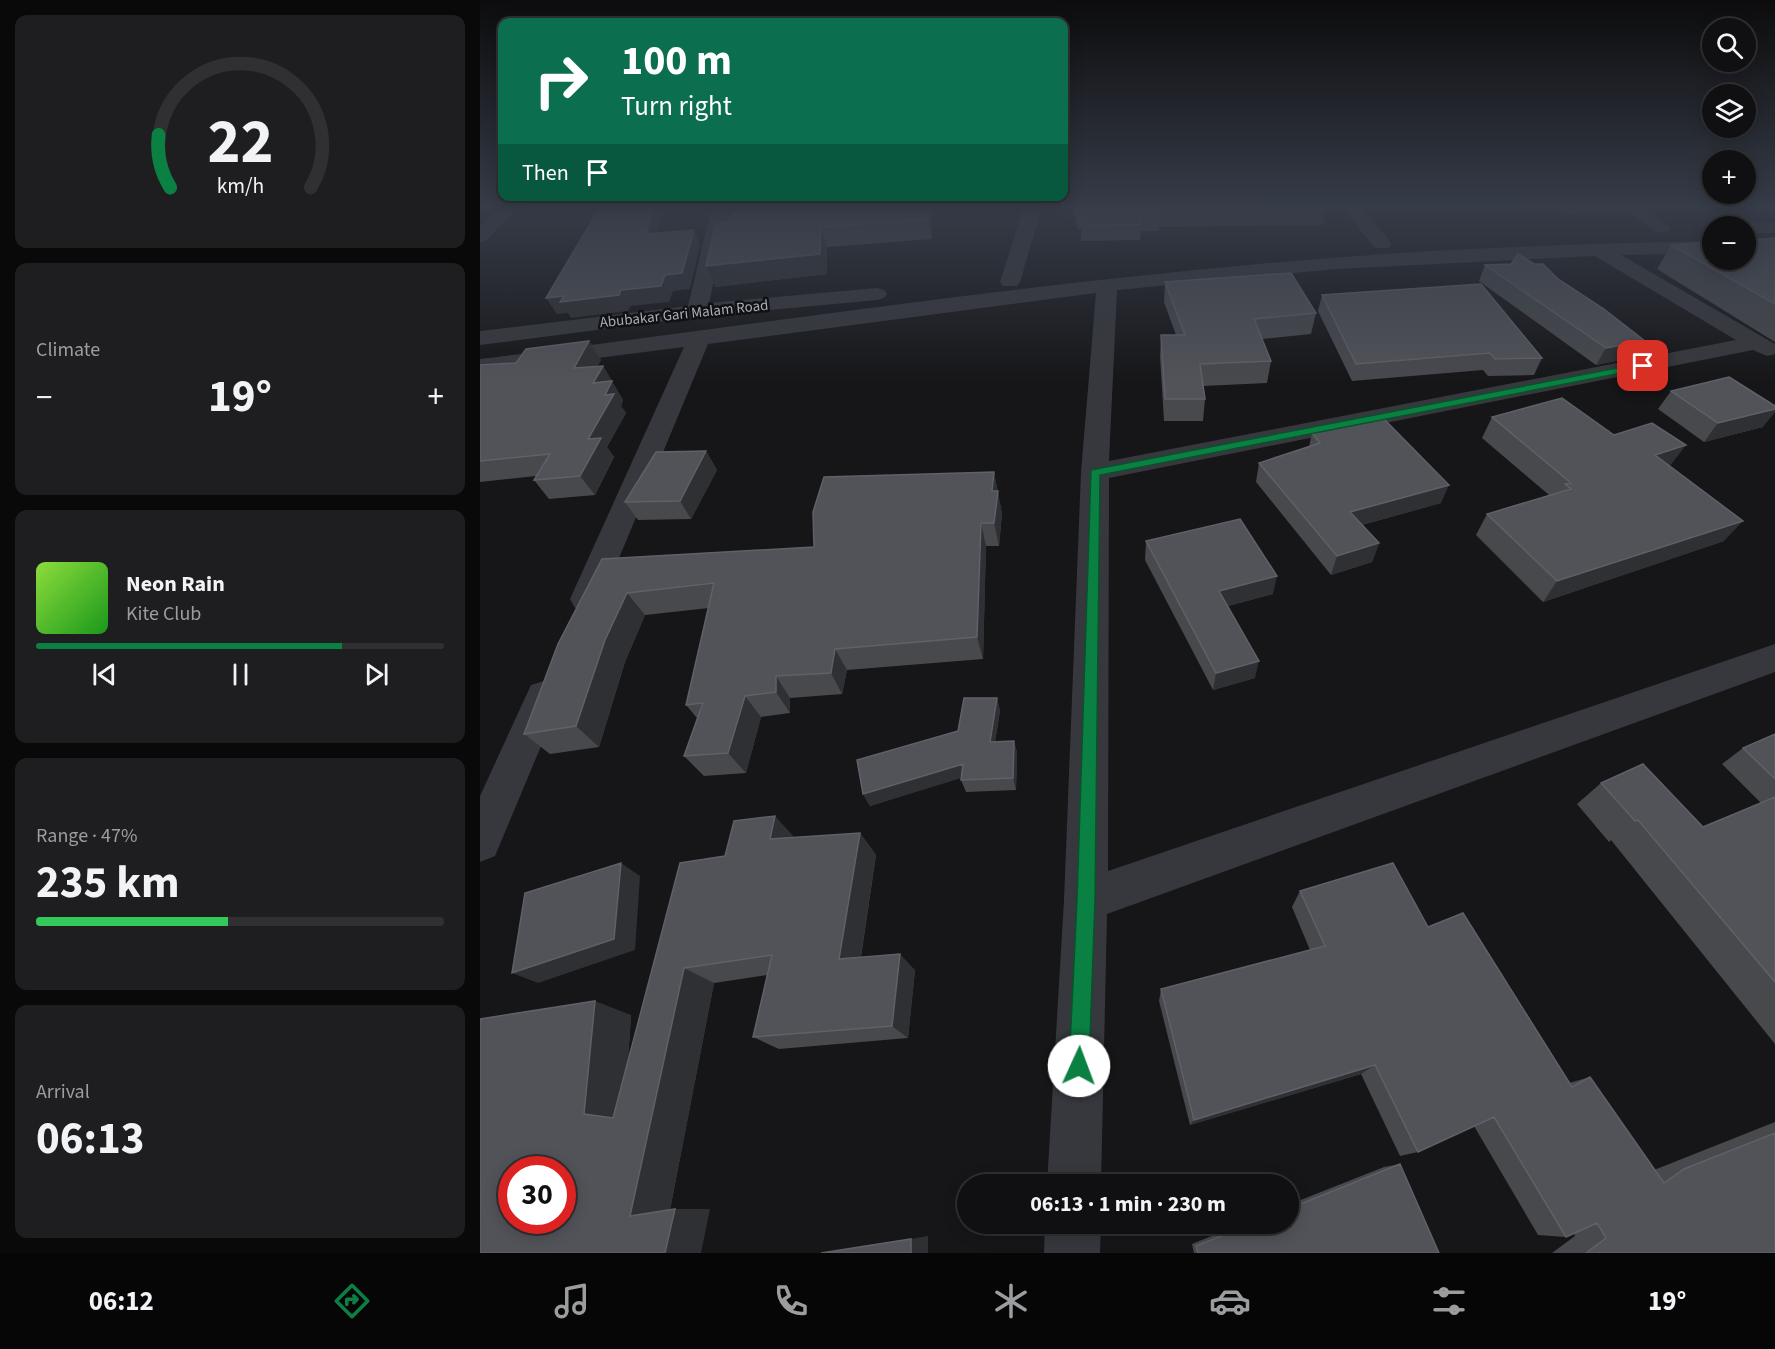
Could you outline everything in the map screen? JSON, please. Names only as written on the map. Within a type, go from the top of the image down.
[{"type":"street","points":[[575,624],[698,325],[710,265]]},
{"type":"street","points":[[1010,282],[1015,265]]},
{"type":"street","name":"Abubakar Gari Malam Road","points":[[480,338],[698,325],[900,292],[1152,265]]},
{"type":"street","points":[[480,366],[698,325],[1332,265]]},
{"type":"street","points":[[1626,265],[1766,349]]},
{"type":"street","points":[[1074,1174],[1086,900],[1095,472],[1107,286]]},
{"type":"street","points":[[1095,472],[1766,349]]},
{"type":"street","points":[[1086,900],[1775,658]]},
{"type":"street","points":[[480,842],[556,667]]},
{"type":"street","points":[[1072,1253],[1073,1234]]},
{"type":"building","points":[[565,265],[684,265],[682,273],[665,275],[661,286],[621,290],[619,295],[560,302],[564,296],[546,298]]},
{"type":"building","points":[[1486,265],[1544,265],[1558,279],[1604,309],[1645,341],[1606,348]]},
{"type":"building","points":[[1756,265],[1775,265],[1775,304],[1715,270],[1756,270]]},
{"type":"building","points":[[1291,273],[1316,313],[1254,319],[1271,361],[1200,364],[1205,399],[1165,399],[1161,335],[1185,335],[1165,282]]},
{"type":"building","points":[[1481,284],[1542,358],[1495,359],[1490,353],[1356,364],[1322,295]]},
{"type":"building","points":[[589,341],[574,368],[603,366],[593,383],[612,381],[605,395],[614,394],[588,439],[601,438],[580,476],[534,480],[550,454],[480,461],[480,365],[516,363],[526,349]]},
{"type":"building","points":[[1729,377],[1775,406],[1775,409],[1718,423],[1671,391]]},
{"type":"building","points":[[1562,398],[1614,435],[1652,423],[1686,445],[1655,455],[1743,521],[1557,581],[1487,514],[1571,489],[1565,484],[1571,483],[1492,417]]},
{"type":"building","points":[[1382,417],[1449,485],[1350,512],[1379,543],[1337,556],[1259,463],[1320,443],[1312,433]]},
{"type":"building","points":[[706,451],[680,501],[625,502],[656,452]]},
{"type":"building","points":[[994,472],[992,491],[998,491],[994,523],[981,523],[977,637],[835,649],[831,673],[776,676],[776,692],[745,696],[728,753],[684,756],[703,703],[686,705],[714,583],[627,593],[605,640],[576,726],[524,734],[558,644],[602,559],[814,547],[813,512],[824,477]]},
{"type":"building","points":[[1240,519],[1277,576],[1219,591],[1259,661],[1216,673],[1146,541]]},
{"type":"building","points":[[964,698],[997,698],[990,742],[1014,741],[1013,778],[961,780],[963,764],[863,794],[857,760],[958,731]]},
{"type":"building","points":[[1775,734],[1775,779],[1743,748]]},
{"type":"building","points":[[1643,764],[1703,827],[1775,797],[1775,982],[1638,820],[1635,821],[1601,783]]},
{"type":"building","points":[[775,816],[770,839],[860,833],[839,959],[900,954],[892,1026],[753,1037],[772,955],[684,968],[630,1216],[675,1209],[665,1253],[480,1253],[480,1019],[595,1001],[584,1114],[613,1118],[680,863],[725,856],[734,821]]},
{"type":"building","points":[[621,863],[614,939],[512,973],[525,893]]},
{"type":"building","points":[[1393,863],[1428,927],[1463,913],[1572,1087],[1590,1077],[1664,1183],[1684,1169],[1775,1133],[1775,1253],[1586,1253],[1606,1238],[1597,1223],[1566,1237],[1494,1117],[1418,1152],[1375,1065],[1194,1120],[1161,989],[1325,946],[1300,891]]},
{"type":"building","points":[[1400,1164],[1439,1253],[1198,1253],[1196,1246],[1226,1234],[1299,1234],[1299,1205]]},
{"type":"building","points":[[911,1239],[911,1253],[821,1253]]},
{"type":"route","points":[[1079,1066],[1086,900],[1095,472],[1643,366]]}]
